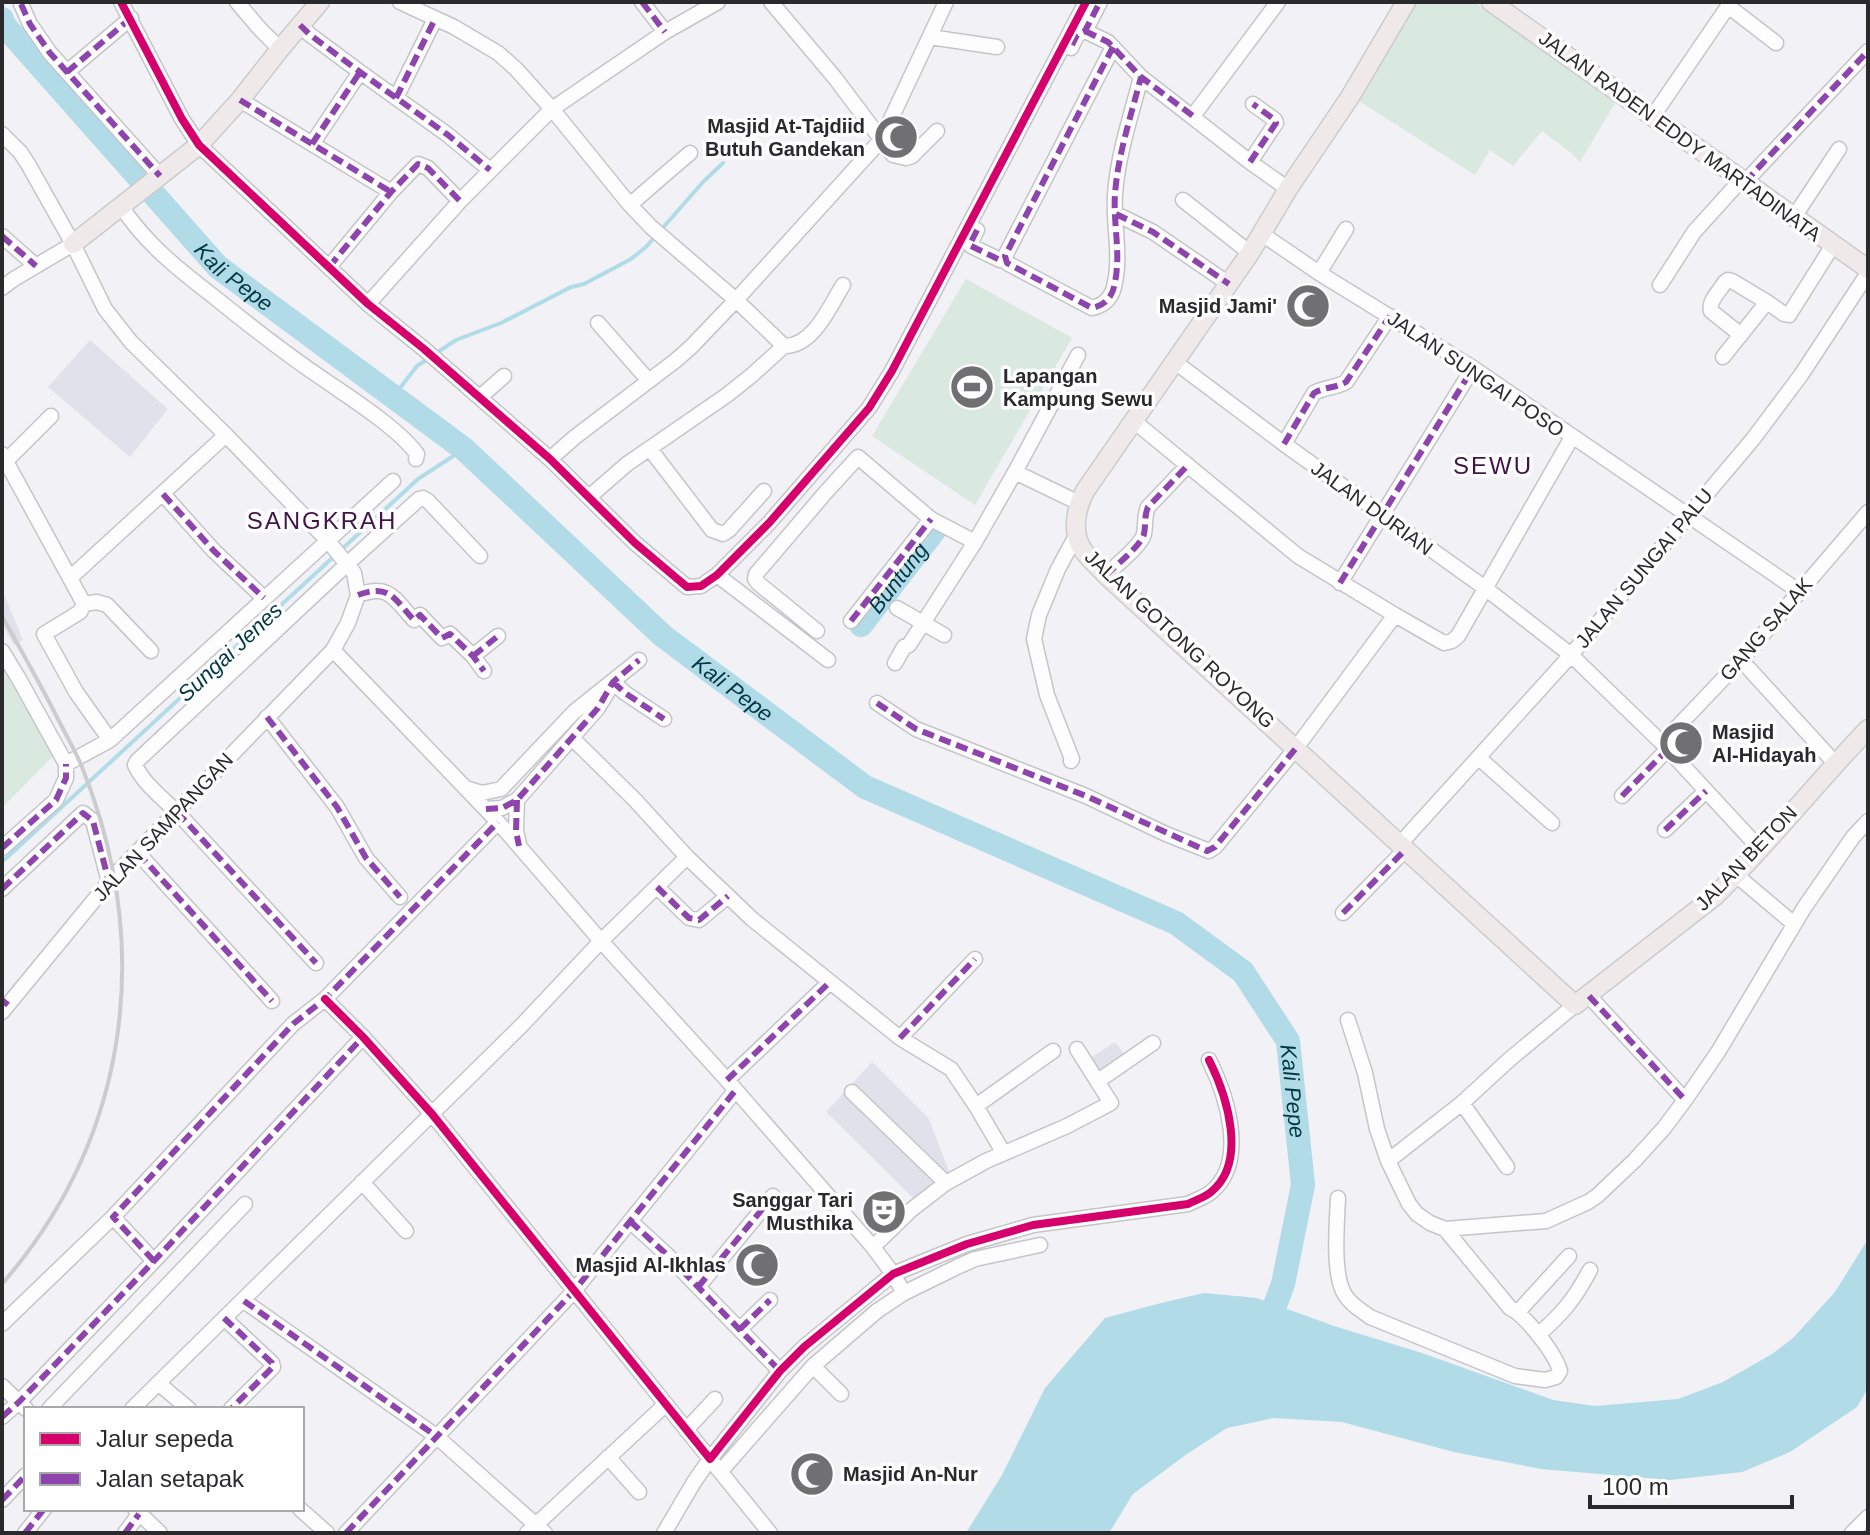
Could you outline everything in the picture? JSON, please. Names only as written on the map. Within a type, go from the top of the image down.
[{"type":"main road","points":[[73,244],[199,145],[320,2]]},
{"type":"main road","name":"JALAN GOTONG ROYONG","points":[[1406,2],[1350,97],[1288,189],[1250,253],[1085,491],[1079,503],[1077,534],[1081,548],[1106,575],[1402,847],[1582,1000]]},
{"type":"main road","name":"JALAN RADEN EDDY MARTADINATA","points":[[1491,2],[1868,271]]},
{"type":"main road","name":"JALAN BETON","points":[[1582,1000],[1715,896],[1868,729]]},
{"type":"street","points":[[121,2],[171,99],[199,145],[368,304],[437,359],[550,459],[635,543],[687,587],[701,586],[717,575],[769,523],[869,408],[892,371],[1086,2]]},
{"type":"street","points":[[237,2],[280,49]]},
{"type":"street","points":[[400,2],[467,34],[498,53],[552,109],[651,227],[784,346]]},
{"type":"street","points":[[642,2],[665,32]]},
{"type":"street","points":[[368,304],[460,201],[552,109],[665,32],[718,2]]},
{"type":"street","points":[[771,2],[893,155],[912,156],[937,131]]},
{"type":"street","points":[[550,459],[691,347],[881,140],[946,2]]},
{"type":"street","points":[[1100,2],[1085,31],[1077,35],[971,246],[1005,260],[1092,308],[1102,306],[1115,282],[1115,198],[1119,163],[1141,77]]},
{"type":"street","points":[[1193,116],[1278,2]]},
{"type":"street","points":[[21,4],[30,24],[50,53],[157,178]]},
{"type":"street","points":[[1653,116],[1730,4],[1776,43]]},
{"type":"street","points":[[67,72],[131,18]]},
{"type":"street","points":[[396,98],[435,19]]},
{"type":"street","points":[[300,25],[490,170]]},
{"type":"street","points":[[1085,31],[1105,40],[1141,77],[1288,189]]},
{"type":"street","points":[[930,37],[997,47]]},
{"type":"street","points":[[1005,260],[1113,47]]},
{"type":"street","points":[[1660,285],[1694,232],[1868,51]]},
{"type":"street","points":[[312,144],[360,72]]},
{"type":"street","points":[[240,100],[391,192]]},
{"type":"street","points":[[1250,162],[1276,123],[1253,104]]},
{"type":"street","points":[[2,134],[28,164],[105,309],[131,342],[226,435],[328,542],[354,573],[358,595],[373,589],[388,593],[414,620],[420,615],[442,638],[450,634],[484,671]]},
{"type":"street","points":[[1794,217],[1839,149]]},
{"type":"street","points":[[630,205],[690,153]]},
{"type":"street","points":[[329,267],[415,167],[421,164],[428,168],[460,201]]},
{"type":"street","points":[[1183,200],[1250,253]]},
{"type":"street","points":[[124,204],[145,237],[184,273],[263,336],[389,428],[412,447],[417,454],[416,459]]},
{"type":"street","points":[[1116,214],[1153,232],[1229,284]]},
{"type":"street","points":[[1319,273],[1346,229]]},
{"type":"street","name":"JALAN SUNGAI POSO","points":[[1262,234],[1473,368],[1800,592]]},
{"type":"street","points":[[2,236],[36,266]]},
{"type":"street","points":[[2,288],[73,244]]},
{"type":"street","points":[[1741,335],[1709,307],[1725,282],[1732,281],[1789,315],[1833,245]]},
{"type":"street","name":"JALAN SUNGAI PALU","points":[[1343,913],[1571,655],[1753,439],[1801,375],[1868,271]]},
{"type":"street","points":[[589,497],[618,471],[720,400],[784,346],[794,346],[817,327],[843,285]]},
{"type":"street","points":[[1723,357],[1767,302]]},
{"type":"street","points":[[1284,444],[1314,393],[1346,382],[1390,316]]},
{"type":"street","points":[[598,323],[649,381]]},
{"type":"street","points":[[895,663],[975,542],[1078,355]]},
{"type":"street","name":"JALAN DURIAN","points":[[1175,362],[1485,588],[1571,655],[1664,747],[1760,849]]},
{"type":"street","points":[[1340,583],[1473,368]]},
{"type":"street","points":[[480,397],[504,376]]},
{"type":"street","points":[[51,416],[5,466],[84,604]]},
{"type":"street","points":[[1135,422],[1298,556],[1444,643],[1458,636],[1572,437]]},
{"type":"street","points":[[70,578],[226,435]]},
{"type":"street","points":[[650,449],[718,534],[729,530],[764,491]]},
{"type":"street","points":[[817,631],[758,583],[756,574],[858,457],[931,519],[975,542]]},
{"type":"street","points":[[1106,575],[1141,541],[1148,507],[1188,465]]},
{"type":"street","points":[[1015,472],[1079,503]]},
{"type":"street","points":[[66,764],[110,740],[393,481]]},
{"type":"street","points":[[163,494],[214,551],[264,598]]},
{"type":"street","points":[[316,963],[158,794],[135,765],[345,562],[419,499],[428,501],[480,556]]},
{"type":"street","name":"GANG SALAK","points":[[1622,796],[1868,512]]},
{"type":"street","points":[[851,621],[931,519]]},
{"type":"street","points":[[1071,761],[1047,695],[1034,639],[1039,615],[1077,534]]},
{"type":"street","points":[[717,575],[828,660]]},
{"type":"street","name":"JALAN SAMPANGAN","points":[[4,1006],[109,882],[333,650],[348,623],[358,595]]},
{"type":"street","points":[[84,604],[97,602],[107,605],[151,651]]},
{"type":"street","points":[[84,604],[80,612],[44,634],[76,692],[110,740]]},
{"type":"street","points":[[897,608],[944,635]]},
{"type":"street","points":[[877,703],[916,729],[1086,796],[1207,851],[1215,847],[1296,748],[1395,615]]},
{"type":"street","points":[[473,656],[498,636]]},
{"type":"street","points":[[333,650],[498,822],[873,1247],[904,1293]]},
{"type":"street","points":[[2,651],[66,764],[66,778],[56,800],[2,848]]},
{"type":"street","points":[[465,788],[482,793],[501,789],[574,712],[639,660]]},
{"type":"street","points":[[1741,660],[1835,763]]},
{"type":"street","points":[[613,682],[664,719]]},
{"type":"street","points":[[486,809],[502,808],[517,800],[598,708],[613,682]]},
{"type":"street","points":[[267,717],[337,807],[366,858],[400,897]]},
{"type":"street","points":[[572,738],[752,919],[900,1038],[951,1069],[1003,1152]]},
{"type":"street","points":[[1479,758],[1552,823]]},
{"type":"street","points":[[1665,830],[1706,791]]},
{"type":"street","points":[[517,800],[519,846]]},
{"type":"street","points":[[2,889],[83,813],[93,821],[109,882]]},
{"type":"street","points":[[1348,1020],[1388,1161],[1417,1214],[1445,1229],[1546,1221],[1597,1196],[1664,1128],[1718,1052],[1823,879],[1868,821]]},
{"type":"street","points":[[2,1324],[113,1217],[293,1024],[325,999],[498,822]]},
{"type":"street","points":[[138,853],[272,1001]]},
{"type":"street","points":[[134,1407],[522,1025],[601,941],[687,857]]},
{"type":"street","points":[[1736,875],[1794,924]]},
{"type":"street","points":[[657,887],[694,920],[699,920],[728,896]]},
{"type":"street","points":[[900,1038],[975,959]]},
{"type":"street","points":[[346,1533],[574,1291],[731,1086],[829,983]]},
{"type":"street","points":[[325,999],[432,1114],[770,1533]]},
{"type":"street","points":[[1388,1161],[1462,1103],[1582,1000],[1685,1100]]},
{"type":"street","points":[[2,1417],[23,1406],[363,1037]]},
{"type":"street","points":[[1098,1081],[1153,1043]]},
{"type":"street","points":[[873,1247],[911,1210],[946,1183],[1003,1152],[1110,1105],[1110,1100],[1077,1049]]},
{"type":"street","points":[[976,1106],[1053,1051]]},
{"type":"street","points":[[664,1533],[710,1459],[780,1371],[804,1347],[893,1274],[967,1244],[1033,1225],[1188,1204],[1209,1194],[1222,1180],[1228,1167],[1230,1125],[1226,1101],[1209,1060]]},
{"type":"street","points":[[852,1092],[946,1183]]},
{"type":"street","points":[[1462,1103],[1507,1167]]},
{"type":"street","points":[[362,1182],[406,1231]]},
{"type":"street","points":[[698,1287],[773,1196]]},
{"type":"street","points":[[1338,1198],[1336,1258],[1343,1293],[1352,1304],[1370,1317],[1515,1376],[1545,1380],[1556,1377],[1560,1371],[1558,1363],[1538,1335],[1518,1312],[1510,1308],[1445,1229]]},
{"type":"street","points":[[51,1407],[245,1204]]},
{"type":"street","points":[[113,1217],[154,1261]]},
{"type":"street","points":[[630,1221],[780,1371]]},
{"type":"street","points":[[721,1471],[813,1366],[859,1325],[904,1293],[975,1259],[1040,1245]]},
{"type":"street","points":[[1518,1312],[1569,1256]]},
{"type":"street","points":[[1538,1335],[1562,1314],[1590,1270]]},
{"type":"street","points":[[740,1329],[770,1300]]},
{"type":"street","points":[[244,1301],[436,1436],[536,1530],[665,1405]]},
{"type":"street","points":[[224,1318],[273,1367],[233,1407]]},
{"type":"street","points":[[813,1366],[841,1394]]},
{"type":"street","points":[[158,1383],[187,1407]]},
{"type":"street","points":[[2,1386],[23,1406]]},
{"type":"street","points":[[686,1430],[715,1399]]},
{"type":"street","points":[[608,1457],[639,1492]]},
{"type":"street","points":[[2,1500],[24,1477]]},
{"type":"street","points":[[25,1533],[42,1511]]},
{"type":"street","points":[[125,1533],[136,1511]]},
{"type":"street","points":[[137,1511],[160,1533]]},
{"type":"street","points":[[302,1511],[327,1533]]},
{"type":"street","points":[[1852,1533],[1868,1517]]},
{"type":"shaded area","points":[[1411,2],[1474,2],[1618,98],[1580,162],[1542,131],[1513,166],[1490,150],[1475,175],[1356,99]]},
{"type":"shaded area","name":"Lapangan Kampung Sewu","points":[[966,279],[1072,338],[975,505],[872,436]]},
{"type":"shaded area","points":[[90,340],[168,409],[130,457],[48,387]]},
{"type":"shaded area","points":[[2,589],[23,640],[14,645],[2,624]]},
{"type":"shaded area","points":[[2,663],[54,755],[2,808]]},
{"type":"shaded area","points":[[1115,1042],[1128,1059],[1100,1077],[1089,1059]]},
{"type":"shaded area","points":[[872,1062],[929,1119],[951,1176],[918,1203],[826,1112]]},
{"type":"water","points":[[1868,1239],[1868,1388],[1857,1407],[1790,1452],[1742,1472],[1670,1480],[1541,1469],[1454,1452],[1342,1422],[1274,1418],[1227,1428],[1187,1454],[1133,1494],[1109,1533],[966,1533],[1002,1475],[1045,1388],[1105,1318],[1204,1293],[1257,1298],[1553,1400],[1595,1406],[1678,1399],[1723,1382],[1793,1338],[1835,1292]]},
{"type":"waterway","name":"Kali Pepe","points":[[2,19],[3,24],[218,267],[464,449],[663,636],[865,787],[1176,923],[1243,972],[1288,1041],[1303,1185],[1283,1284],[1264,1335]]},
{"type":"waterway","points":[[393,397],[417,366],[456,340],[501,323],[631,259],[646,247],[723,163]]},
{"type":"waterway","name":"Sungai Jenes","points":[[2,862],[418,479],[464,449]]},
{"type":"waterway","name":"Buntung","points":[[861,625],[934,531]]},
{"type":"railway","points":[[2,616],[82,767],[104,835],[118,903],[122,971],[117,1038],[103,1103],[79,1166],[45,1227],[2,1284]]},
{"type":"marked path","points":[[642,2],[665,32]]},
{"type":"marked path","points":[[1072,45],[1077,35],[1085,31],[1100,2]]},
{"type":"marked path","points":[[21,4],[30,24],[50,53],[160,176]]},
{"type":"marked path","points":[[67,72],[131,18]]},
{"type":"marked path","points":[[396,98],[435,19]]},
{"type":"marked path","points":[[300,25],[490,170]]},
{"type":"marked path","points":[[1085,31],[1108,42],[1141,77],[1193,116]]},
{"type":"marked path","points":[[1113,47],[1005,256],[1007,263],[1092,308],[1105,302],[1114,287],[1117,271],[1117,179],[1141,77]]},
{"type":"marked path","points":[[1745,182],[1868,51]]},
{"type":"marked path","points":[[312,144],[360,72]]},
{"type":"marked path","points":[[240,100],[391,192]]},
{"type":"marked path","points":[[1250,162],[1276,123],[1253,104]]},
{"type":"marked path","points":[[329,267],[418,164],[428,168],[460,201]]},
{"type":"marked path","points":[[1116,214],[1153,232],[1229,284]]},
{"type":"marked path","points":[[977,230],[971,246],[1005,260]]},
{"type":"marked path","points":[[2,236],[36,266]]},
{"type":"marked path","points":[[1284,444],[1314,393],[1346,382],[1390,316]]},
{"type":"marked path","points":[[1340,583],[1473,368]]},
{"type":"marked path","points":[[1106,575],[1138,544],[1144,534],[1148,507],[1188,465]]},
{"type":"marked path","points":[[163,494],[214,551],[264,598]]},
{"type":"marked path","points":[[851,621],[931,519]]},
{"type":"marked path","points":[[358,595],[377,591],[390,595],[414,620],[420,615],[442,638],[450,634],[484,671]]},
{"type":"marked path","points":[[473,656],[498,636]]},
{"type":"marked path","points":[[486,809],[502,808],[517,800],[598,708],[613,682],[639,660]]},
{"type":"marked path","points":[[613,682],[664,719]]},
{"type":"marked path","points":[[877,703],[916,729],[1086,796],[1207,851],[1215,847],[1296,748]]},
{"type":"marked path","points":[[267,717],[337,807],[366,858],[400,897]]},
{"type":"marked path","points":[[1622,796],[1667,750]]},
{"type":"marked path","points":[[2,848],[56,800],[66,778],[66,764]]},
{"type":"marked path","points":[[1665,830],[1706,791]]},
{"type":"marked path","points":[[517,800],[519,846]]},
{"type":"marked path","points":[[177,812],[316,963]]},
{"type":"marked path","points":[[2,889],[83,813],[93,821],[109,882]]},
{"type":"marked path","points":[[154,1261],[113,1217],[293,1024],[325,999],[498,822]]},
{"type":"marked path","points":[[1343,913],[1405,850]]},
{"type":"marked path","points":[[138,853],[272,1001]]},
{"type":"marked path","points":[[657,887],[689,918],[699,920],[728,896]]},
{"type":"marked path","points":[[900,1038],[975,959]]},
{"type":"marked path","points":[[727,1080],[829,983]]},
{"type":"marked path","points":[[1589,996],[1685,1100]]},
{"type":"marked path","points":[[2,1000],[8,1005]]},
{"type":"marked path","points":[[2,1417],[154,1261],[363,1037]]},
{"type":"marked path","points":[[346,1533],[574,1291],[735,1091]]},
{"type":"marked path","points":[[698,1287],[773,1196]]},
{"type":"marked path","points":[[630,1221],[780,1371]]},
{"type":"marked path","points":[[740,1329],[770,1300]]},
{"type":"marked path","points":[[244,1301],[436,1436]]},
{"type":"marked path","points":[[224,1318],[273,1367],[233,1407]]},
{"type":"marked path","points":[[2,1500],[24,1477]]},
{"type":"marked path","points":[[25,1533],[42,1511]]},
{"type":"marked path","points":[[125,1533],[139,1514]]},
{"type":"cycle path","points":[[121,2],[182,119],[199,145],[368,304],[550,459],[635,543],[687,587],[701,586],[717,575],[769,523],[869,408],[892,371],[1086,2]]},
{"type":"cycle path","points":[[325,999],[432,1114],[710,1459],[780,1371],[804,1347],[893,1274],[967,1244],[1033,1225],[1188,1204],[1211,1192],[1229,1164],[1231,1128],[1222,1092],[1209,1060]]},
{"type":"place","name":"Masjid At-Tajdiid Butuh Gandekan","points":[[896,137]]},
{"type":"place","name":"Masjid Jami'","points":[[1308,306]]},
{"type":"place","name":"Lapangan Kampung Sewu","points":[[972,387]]},
{"type":"place","name":"Masjid Al-Hidayah","points":[[1681,743]]},
{"type":"place","name":"Sanggar Tari Musthika","points":[[884,1212]]},
{"type":"place","name":"Masjid Al-Ikhlas","points":[[757,1265]]},
{"type":"place","name":"Masjid An-Nur","points":[[812,1474]]},
{"type":"district","name":"SEWU","points":[[1493,465]]},
{"type":"district","name":"SANGKRAH","points":[[322,520]]}]
